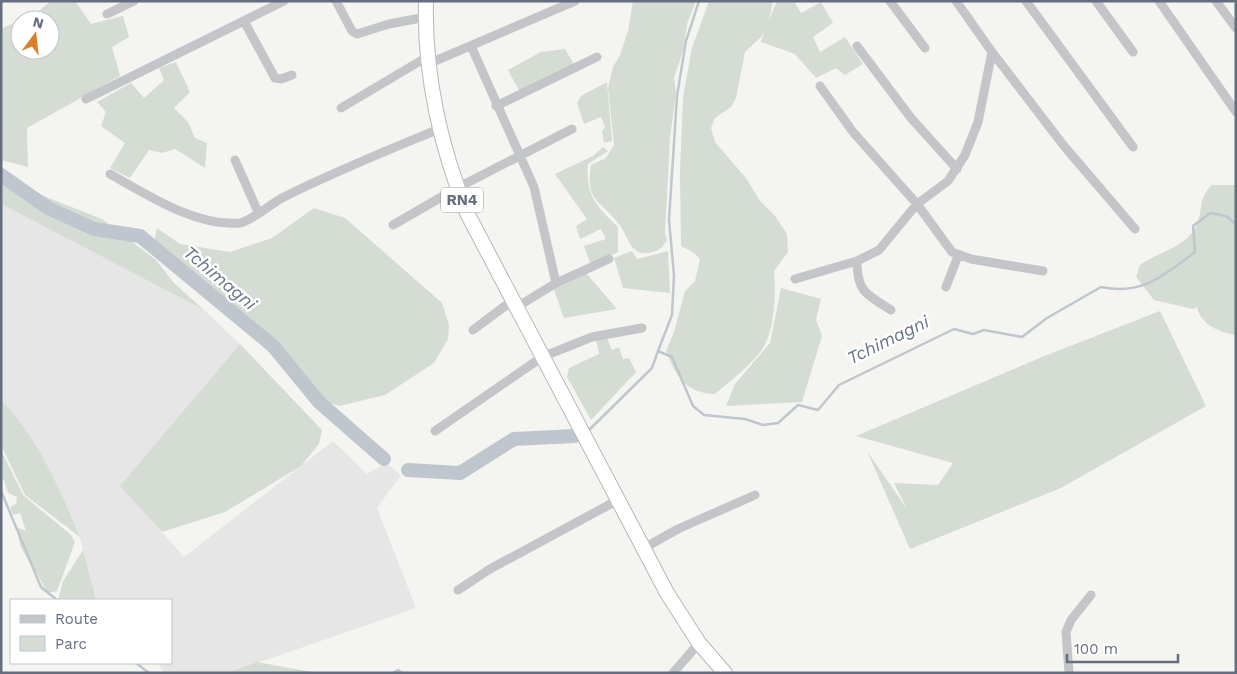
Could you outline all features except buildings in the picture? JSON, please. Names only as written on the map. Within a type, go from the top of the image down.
[{"type":"highway","name":"RN4","points":[[426,1],[428,60],[439,129],[457,188],[467,213],[667,593],[698,643],[725,673]]},
{"type":"street","points":[[107,14],[134,1]]},
{"type":"street","points":[[86,99],[284,1]]},
{"type":"street","points":[[336,1],[354,33],[426,17]]},
{"type":"street","points":[[341,108],[428,60],[471,46],[531,18],[575,1]]},
{"type":"street","points":[[890,1],[925,48]]},
{"type":"street","points":[[956,1],[992,52],[1064,146],[1086,169],[1135,229]]},
{"type":"street","points":[[1026,1],[1133,147]]},
{"type":"street","points":[[1096,1],[1133,52]]},
{"type":"street","points":[[1160,1],[1236,112]]},
{"type":"street","points":[[1216,1],[1236,28]]},
{"type":"street","points":[[244,21],[275,78],[281,79],[292,75]]},
{"type":"street","points":[[471,46],[496,106],[534,187],[556,282]]},
{"type":"street","points":[[856,46],[911,118],[957,169]]},
{"type":"street","points":[[795,279],[858,261],[885,244],[917,204],[940,188],[957,169],[978,122],[992,52]]},
{"type":"street","points":[[496,106],[597,57]]},
{"type":"street","points":[[820,86],[853,132],[917,204],[952,252],[958,256],[1043,271]]},
{"type":"street","points":[[110,174],[169,206],[209,219],[240,223],[313,183],[439,129]]},
{"type":"street","points":[[393,225],[457,188],[572,129]]},
{"type":"street","points":[[235,160],[258,212]]},
{"type":"street","points":[[946,287],[958,256]]},
{"type":"street","points":[[473,330],[515,303],[556,282],[609,259]]},
{"type":"street","points":[[858,261],[857,280],[860,286],[870,296],[891,310]]},
{"type":"street","points":[[435,431],[542,357],[592,337],[642,328]]},
{"type":"street","points":[[644,548],[678,529],[755,495]]},
{"type":"street","points":[[458,590],[507,559],[618,500]]},
{"type":"street","points":[[1069,673],[1066,632],[1071,620],[1091,595]]},
{"type":"street","points":[[673,673],[698,643]]},
{"type":"shaded area","points":[[1,204],[204,310],[240,344],[121,486],[184,557],[333,441],[367,474],[386,463],[401,475],[377,508],[416,608],[228,673],[164,673],[159,664],[172,664],[172,599],[95,599],[80,537],[68,508],[8,407],[1,400]]},
{"type":"green space","points":[[51,1],[75,1],[91,24],[123,16],[129,37],[112,47],[120,76],[27,128],[28,167],[1,160],[1,29],[10,25],[10,60],[60,60],[60,10],[40,10]]},
{"type":"green space","points":[[633,1],[696,1],[687,24],[684,48],[674,78],[676,93],[670,138],[665,233],[667,240],[659,249],[645,253],[635,250],[619,224],[596,200],[590,187],[591,165],[606,158],[614,145],[608,88],[613,67],[620,55],[628,31]]},
{"type":"green space","points":[[709,1],[773,1],[769,20],[777,1],[794,1],[801,13],[821,2],[833,23],[813,37],[820,52],[845,37],[863,64],[845,75],[836,68],[816,78],[795,54],[761,42],[764,32],[745,52],[736,98],[731,107],[715,118],[711,128],[715,142],[746,178],[760,201],[775,216],[787,234],[788,252],[774,271],[774,312],[766,343],[740,373],[715,394],[696,390],[683,382],[666,351],[674,332],[685,291],[695,281],[700,259],[694,253],[681,246],[680,171],[683,97],[692,48]]},
{"type":"green space","points":[[565,49],[575,66],[520,92],[508,70],[541,52]]},
{"type":"green space","points":[[176,62],[190,92],[174,108],[188,122],[195,138],[207,143],[205,168],[175,149],[162,153],[149,150],[130,178],[110,168],[125,143],[101,126],[106,112],[97,102],[131,83],[144,98],[164,80],[159,68]]},
{"type":"green space","points":[[607,82],[612,141],[604,143],[602,131],[605,127],[601,117],[584,124],[577,103],[581,96]]},
{"type":"green space","points":[[603,147],[608,151],[588,164],[588,184],[598,206],[618,227],[618,252],[591,265],[584,246],[606,239],[601,229],[580,239],[576,226],[587,219],[555,174],[593,156]]},
{"type":"green space","points":[[1,169],[26,189],[102,219],[156,260],[174,283],[204,310],[1,204]]},
{"type":"green space","points":[[1212,185],[1236,185],[1236,335],[1212,327],[1202,319],[1197,307],[1193,309],[1154,300],[1136,277],[1140,265],[1180,244],[1193,232],[1199,218],[1204,195]]},
{"type":"green space","points":[[314,208],[345,218],[442,303],[449,325],[448,339],[434,363],[385,395],[339,406],[325,401],[258,335],[154,241],[157,228],[180,244],[230,252],[272,238]]},
{"type":"green space","points":[[632,251],[637,259],[668,251],[670,293],[623,288],[614,258]]},
{"type":"green space","points":[[586,273],[617,309],[564,318],[553,287]]},
{"type":"green space","points":[[781,288],[821,299],[816,320],[822,336],[802,402],[726,406],[735,384],[770,343]]},
{"type":"green space","points":[[1160,311],[1206,406],[1061,488],[910,549],[867,451],[907,509],[894,483],[938,485],[953,463],[856,436],[1042,357]]},
{"type":"green space","points":[[607,338],[612,350],[619,347],[623,359],[629,358],[636,372],[591,420],[567,377],[569,368],[599,354],[596,340]]},
{"type":"green space","points":[[240,344],[322,430],[319,444],[301,466],[225,512],[162,532],[120,486]]},
{"type":"green space","points":[[1,400],[14,414],[46,464],[65,501],[80,537],[25,495],[1,445]]},
{"type":"green space","points":[[1,450],[23,495],[71,535],[75,542],[57,591],[47,593],[20,545],[18,528],[26,531],[20,513],[13,515],[10,507],[16,504],[17,497],[8,493],[4,480],[1,479]]},
{"type":"green space","points":[[83,550],[96,599],[58,599],[63,581]]},
{"type":"green space","points":[[257,662],[317,673],[228,673]]},
{"type":"waterway","points":[[658,351],[672,315],[674,275],[669,220],[677,96],[686,41],[699,1]]},
{"type":"waterway","name":"Tchimagni","points":[[1,175],[48,208],[94,229],[140,236],[273,346],[319,402],[384,459]]},
{"type":"waterway","name":"Tchimagni","points":[[590,429],[652,368],[658,351],[672,357],[693,406],[704,415],[745,419],[763,425],[778,423],[798,405],[818,410],[839,385],[954,329],[973,334],[984,330],[1022,337],[1047,318],[1101,287],[1129,289],[1152,282],[1195,252],[1193,226],[1210,213],[1226,216],[1236,224]]},
{"type":"waterway","name":"Tchimagni","points":[[408,470],[460,473],[514,439],[574,436]]},
{"type":"waterway","points":[[1,491],[41,587],[56,599]]},
{"type":"waterway","points":[[137,664],[149,673]]},
{"type":"waterway","points":[[393,673],[398,670],[402,673]]}]
